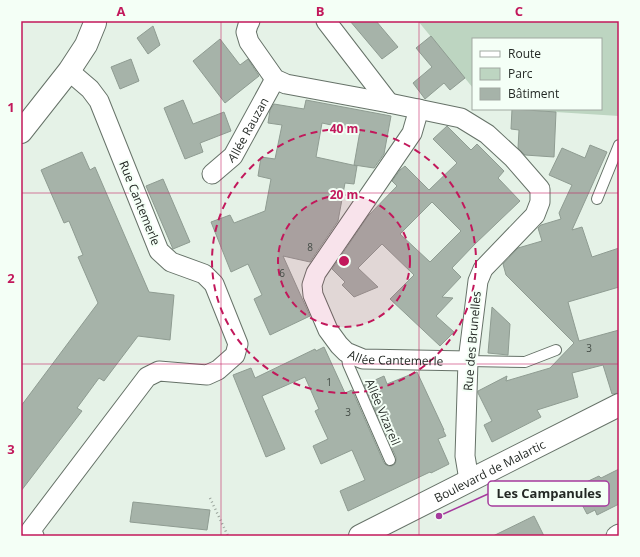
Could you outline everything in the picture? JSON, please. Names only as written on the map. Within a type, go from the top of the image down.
[{"type":"street","points":[[21,132],[69,71],[86,44],[95,23],[94,21]]},
{"type":"street","points":[[250,21],[246,32],[249,42],[275,79]]},
{"type":"street","points":[[326,21],[389,103]]},
{"type":"street","name":"Rue Cantemerle","points":[[34,536],[31,530],[147,377],[159,371],[207,376],[218,370],[235,355],[238,344],[214,284],[204,274],[171,262],[160,251],[98,101],[90,89],[69,71]]},
{"type":"street","name":"Rue des Brunelles","points":[[275,79],[286,84],[461,118],[487,134],[513,158],[540,189],[540,202],[535,215],[483,269],[478,281],[468,361],[465,456],[469,480]]},
{"type":"street","name":"Allée Rauzan","points":[[212,174],[233,156],[275,79]]},
{"type":"street","name":"Allée Cantemerle","points":[[418,109],[412,133],[316,273],[312,285],[313,295],[328,330],[346,352],[363,359],[468,361]]},
{"type":"street","name":"Boulevard de Malartic","points":[[360,536],[619,405]]},
{"type":"lane","points":[[597,199],[619,145]]},
{"type":"lane","points":[[468,361],[524,362],[556,350]]},
{"type":"lane","name":"Allée Vizareil","points":[[346,352],[348,364],[390,460]]},
{"type":"path","points":[[210,498],[228,536]]},
{"type":"green space","points":[[418,21],[619,21],[619,116],[523,110],[602,110],[602,38],[472,38],[472,87]]},
{"type":"building","points":[[350,21],[376,21],[398,47],[382,59]]},
{"type":"building","points":[[153,26],[160,45],[148,54],[137,38]]},
{"type":"building","points":[[431,36],[465,78],[450,90],[444,83],[425,99],[413,83],[432,67],[416,48]]},
{"type":"building","points":[[220,39],[240,65],[248,59],[259,76],[225,103],[193,61]]},
{"type":"building","points":[[131,59],[139,81],[120,89],[111,67]]},
{"type":"building","points":[[183,100],[193,124],[224,112],[231,131],[200,143],[203,152],[185,159],[164,108]]},
{"type":"building","points":[[306,100],[391,116],[384,154],[374,168],[354,165],[360,131],[322,123],[316,157],[357,166],[354,184],[345,183],[338,221],[310,262],[283,256],[310,316],[270,335],[254,299],[262,295],[248,264],[231,272],[211,222],[230,215],[234,223],[265,211],[271,179],[258,176],[261,157],[275,159],[282,125],[268,123],[270,110],[274,104],[304,109]]},
{"type":"building","points":[[512,110],[556,112],[554,157],[525,155],[518,148],[519,130],[511,129]]},
{"type":"building","points":[[447,126],[471,150],[477,144],[504,171],[498,178],[520,201],[452,268],[461,277],[442,297],[453,298],[436,316],[454,332],[440,346],[390,299],[414,275],[382,244],[358,268],[378,287],[354,297],[342,285],[345,282],[332,269],[368,216],[397,186],[392,181],[400,170],[405,166],[429,190],[457,163],[433,139]],"holes":[[[432,202],[461,231],[430,262],[400,234]]]},
{"type":"building","points":[[590,145],[607,152],[572,230],[582,227],[592,257],[619,248],[619,287],[568,302],[579,341],[619,330],[619,393],[612,394],[603,365],[572,373],[578,397],[537,410],[541,417],[492,442],[484,425],[492,421],[478,391],[507,376],[506,381],[550,368],[574,343],[506,275],[503,264],[518,248],[542,241],[538,228],[541,225],[561,219],[559,213],[572,185],[549,175],[562,148],[585,158]]},
{"type":"building","points":[[82,152],[90,170],[95,167],[149,292],[174,295],[170,340],[138,336],[104,381],[99,378],[77,408],[82,411],[21,491],[21,406],[98,303],[78,257],[83,255],[69,221],[64,223],[41,170]]},
{"type":"building","points":[[163,179],[190,242],[173,249],[146,186]]},
{"type":"building","points":[[492,307],[510,324],[508,355],[488,353]]},
{"type":"building","points":[[324,347],[345,393],[352,390],[384,463],[389,466],[395,464],[396,457],[364,385],[384,376],[387,384],[417,372],[444,430],[446,436],[438,439],[449,464],[348,511],[340,491],[365,480],[352,450],[321,464],[313,446],[328,439],[315,411],[319,409],[305,377],[262,396],[285,449],[266,457],[233,375],[251,368],[255,378],[315,349],[316,351]]},
{"type":"building","points":[[619,469],[619,504],[597,515],[595,510],[587,514],[577,495],[586,491],[582,484],[599,476],[601,478]]},
{"type":"building","points":[[133,502],[210,510],[207,530],[130,522]]},
{"type":"building","points":[[534,516],[544,536],[493,536]]},
{"type":"place","name":"Les Campanules","points":[[439,516]]}]
